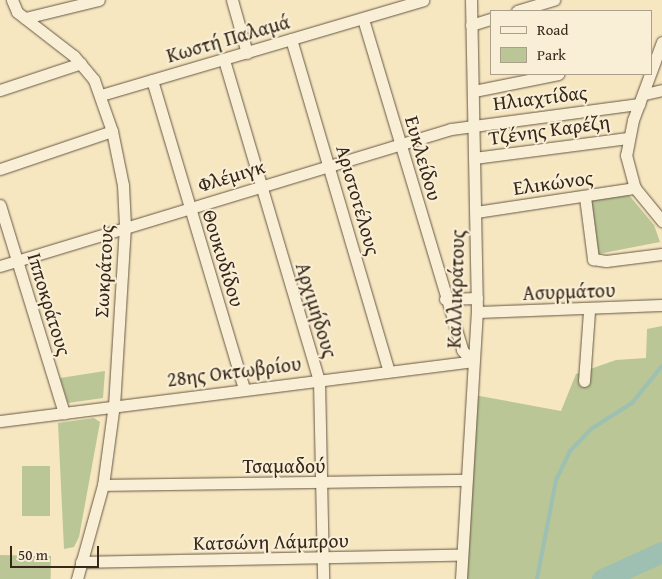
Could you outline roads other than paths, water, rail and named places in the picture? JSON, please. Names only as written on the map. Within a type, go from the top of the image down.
[{"type":"street","name":"Σωκράτους","points":[[12,0],[25,18],[81,63],[101,95],[112,131],[125,226],[114,404],[103,485],[77,579]]},
{"type":"street","points":[[25,18],[99,0]]},
{"type":"street","points":[[232,0],[247,53]]},
{"type":"street","name":"Κωστή Παλαμά","points":[[101,95],[363,19],[384,6],[424,0]]},
{"type":"street","name":"Καλλικράτους","points":[[461,579],[472,361],[477,312],[471,0]]},
{"type":"street","points":[[519,10],[554,0]]},
{"type":"street","name":"Ευκλείδου","points":[[363,19],[462,350],[472,361]]},
{"type":"street","points":[[472,25],[490,19]]},
{"type":"street","name":"Αριστοτέλους","points":[[291,40],[390,371]]},
{"type":"street","points":[[654,54],[662,42]]},
{"type":"street","name":"Αρχιμήδους","points":[[224,60],[319,380],[323,579]]},
{"type":"street","points":[[0,90],[81,63]]},
{"type":"street","points":[[474,91],[553,75]]},
{"type":"street","points":[[649,75],[645,94],[639,104],[628,138],[626,161],[635,188],[662,221]]},
{"type":"street","name":"Θουκυδίδου","points":[[152,80],[244,389]]},
{"type":"street","points":[[645,94],[662,90]]},
{"type":"street","name":"Ηλιαχτίδας","points":[[474,124],[639,104]]},
{"type":"street","name":"Φλέμιγκ","points":[[0,266],[125,226],[474,124]]},
{"type":"street","points":[[0,169],[112,131]]},
{"type":"street","name":"Τζένης Καρέζη","points":[[474,158],[628,138]]},
{"type":"street","name":"Ελικώνος","points":[[476,212],[635,188]]},
{"type":"street","points":[[585,197],[593,258],[606,261],[662,254]]},
{"type":"street","name":"Ιπποκράτους","points":[[0,205],[64,413]]},
{"type":"street","points":[[446,298],[476,298]]},
{"type":"street","name":"Ασυρμάτου","points":[[477,312],[589,311],[662,305]]},
{"type":"street","points":[[584,381],[589,311]]},
{"type":"street","name":"28ης Οκτωβρίου","points":[[0,421],[64,413],[114,404],[472,361]]},
{"type":"street","name":"Τσαμαδού","points":[[103,485],[320,484],[466,480]]},
{"type":"street","name":"Κατσώνη Λάμπρου","points":[[81,562],[322,560],[461,555]]},
{"type":"waterway","points":[[537,579],[556,480],[570,451],[591,429],[632,403],[662,366]]},
{"type":"waterway","points":[[602,579],[662,552]]}]
